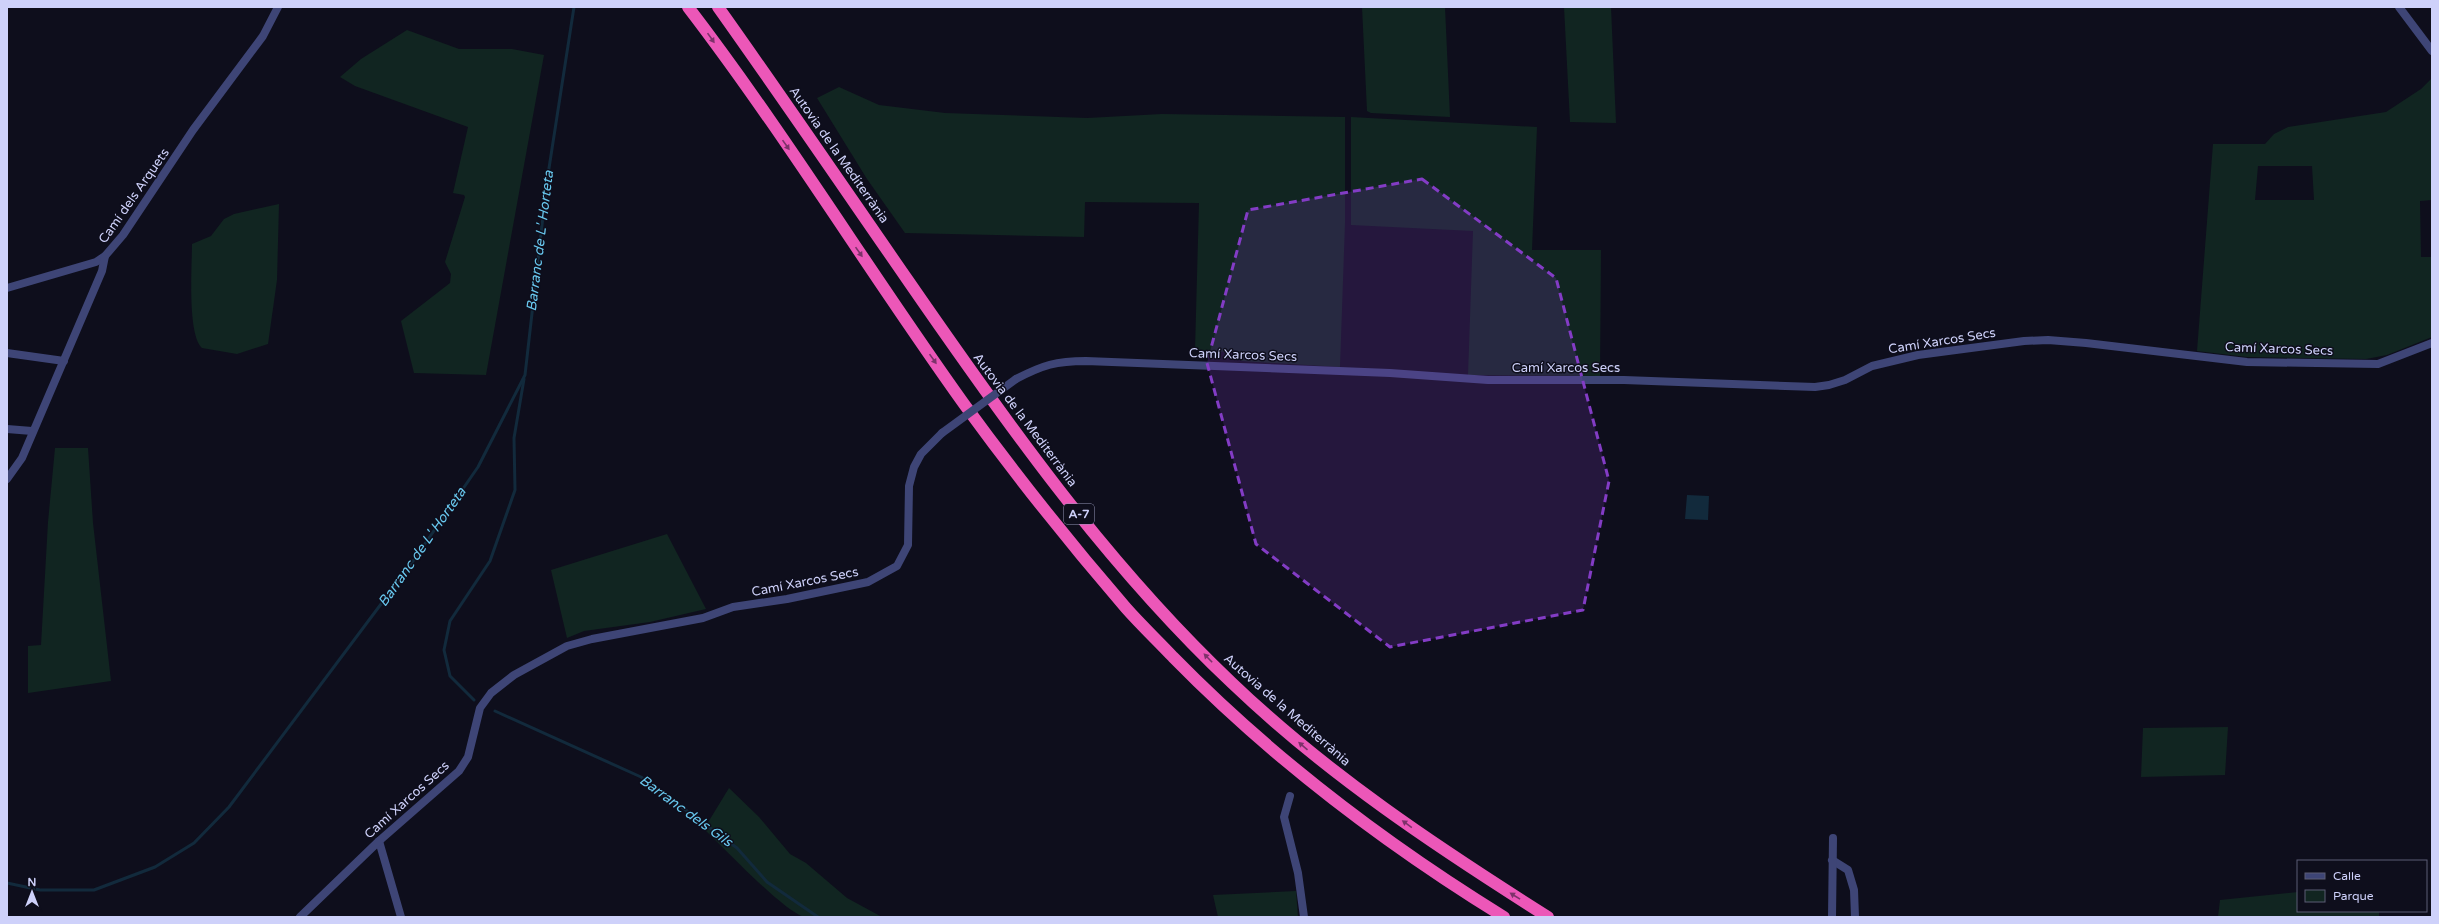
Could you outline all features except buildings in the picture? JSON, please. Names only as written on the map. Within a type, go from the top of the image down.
[{"type":"highway","name":"A-7","points":[[688,7],[751,95],[965,404],[1040,505],[1128,610],[1219,704],[1314,785],[1441,878],[1504,917]]},
{"type":"highway","name":"Autovia de la Mediterrània","points":[[718,7],[983,390],[1054,484],[1142,589],[1232,683],[1327,766],[1452,857],[1548,917]]},
{"type":"street","name":"Camí dels Arquets","points":[[7,479],[22,458],[32,431],[64,361],[102,271],[105,256],[124,235],[193,130],[263,36],[278,7]]},
{"type":"street","points":[[2399,7],[2432,51]]},
{"type":"street","points":[[7,288],[96,262],[105,256]]},
{"type":"street","name":"Camí Xarcos Secs","points":[[300,917],[379,842],[459,771],[468,757],[480,708],[491,693],[514,675],[567,646],[592,639],[703,618],[733,607],[787,599],[868,582],[897,566],[908,545],[909,486],[914,467],[921,454],[942,433],[1016,379],[1052,362],[1086,361],[1390,373],[1488,380],[1624,380],[1815,387],[1844,380],[1872,366],[1918,355],[2024,341],[2048,340],[2094,344],[2247,362],[2378,364],[2432,343]]},
{"type":"street","points":[[7,353],[64,361]]},
{"type":"street","points":[[7,429],[32,431]]},
{"type":"street","points":[[1290,796],[1284,817],[1298,873],[1304,917]]},
{"type":"street","points":[[1832,917],[1833,838]]},
{"type":"street","points":[[379,842],[401,917]]},
{"type":"street","points":[[1832,860],[1848,870],[1854,890],[1855,917]]},
{"type":"highlighted area","points":[[1422,179],[1556,278],[1609,481],[1583,610],[1390,647],[1256,544],[1207,363],[1248,210]]},
{"type":"green space","points":[[1362,7],[1445,7],[1450,117],[1371,113],[1367,111]]},
{"type":"green space","points":[[1564,7],[1611,7],[1616,123],[1570,122]]},
{"type":"green space","points":[[407,30],[459,49],[512,49],[544,55],[486,375],[414,373],[401,321],[450,283],[451,274],[445,262],[465,197],[464,195],[453,193],[468,127],[355,86],[340,77],[361,59]]},
{"type":"green space","points":[[2432,78],[2432,200],[2420,201],[2421,257],[2432,257],[2432,337],[2387,355],[2366,359],[2247,357],[2197,351],[2213,144],[2265,144],[2274,134],[2288,127],[2386,112],[2421,89]],"holes":[[[2258,166],[2312,166],[2314,200],[2255,200]]]},
{"type":"green space","points":[[839,87],[879,105],[945,113],[1087,118],[1162,114],[1345,117],[1345,223],[1340,367],[1241,361],[1240,353],[1195,350],[1199,203],[1085,202],[1084,237],[905,233],[867,179],[817,98]]},
{"type":"green space","points":[[1351,117],[1537,127],[1532,250],[1601,250],[1600,376],[1468,375],[1473,231],[1351,225]]},
{"type":"green space","points":[[279,204],[277,280],[268,344],[237,354],[202,348],[197,340],[192,314],[192,244],[211,236],[224,219],[234,214]]},
{"type":"green space","points":[[55,448],[88,448],[93,523],[111,681],[28,693],[28,646],[41,645],[48,522]]},
{"type":"green space","points":[[667,534],[706,609],[650,622],[584,631],[567,638],[551,570]]},
{"type":"green space","points":[[2228,727],[2225,775],[2141,777],[2143,728]]},
{"type":"green space","points":[[729,788],[759,817],[790,854],[806,863],[847,898],[882,917],[833,919],[805,917],[796,913],[769,892],[704,829]]},
{"type":"green space","points":[[1296,891],[1298,917],[1218,917],[1213,895]]},
{"type":"green space","points":[[2297,892],[2297,912],[2379,912],[2379,917],[2218,917],[2220,900]]},
{"type":"water","points":[[1687,495],[1709,496],[1708,520],[1685,519]]},
{"type":"waterway","name":"Barranc de L' Horteta","points":[[7,883],[40,890],[94,890],[155,867],[194,843],[229,807],[411,564],[478,467],[525,375],[547,181],[574,7]]},
{"type":"waterway","name":"Barranc dels Gils","points":[[474,700],[450,676],[444,650],[450,621],[490,561],[515,490],[514,438],[524,379]]},
{"type":"waterway","name":"Barranc dels Gils","points":[[495,711],[641,777],[737,848],[767,882],[818,917]]}]
